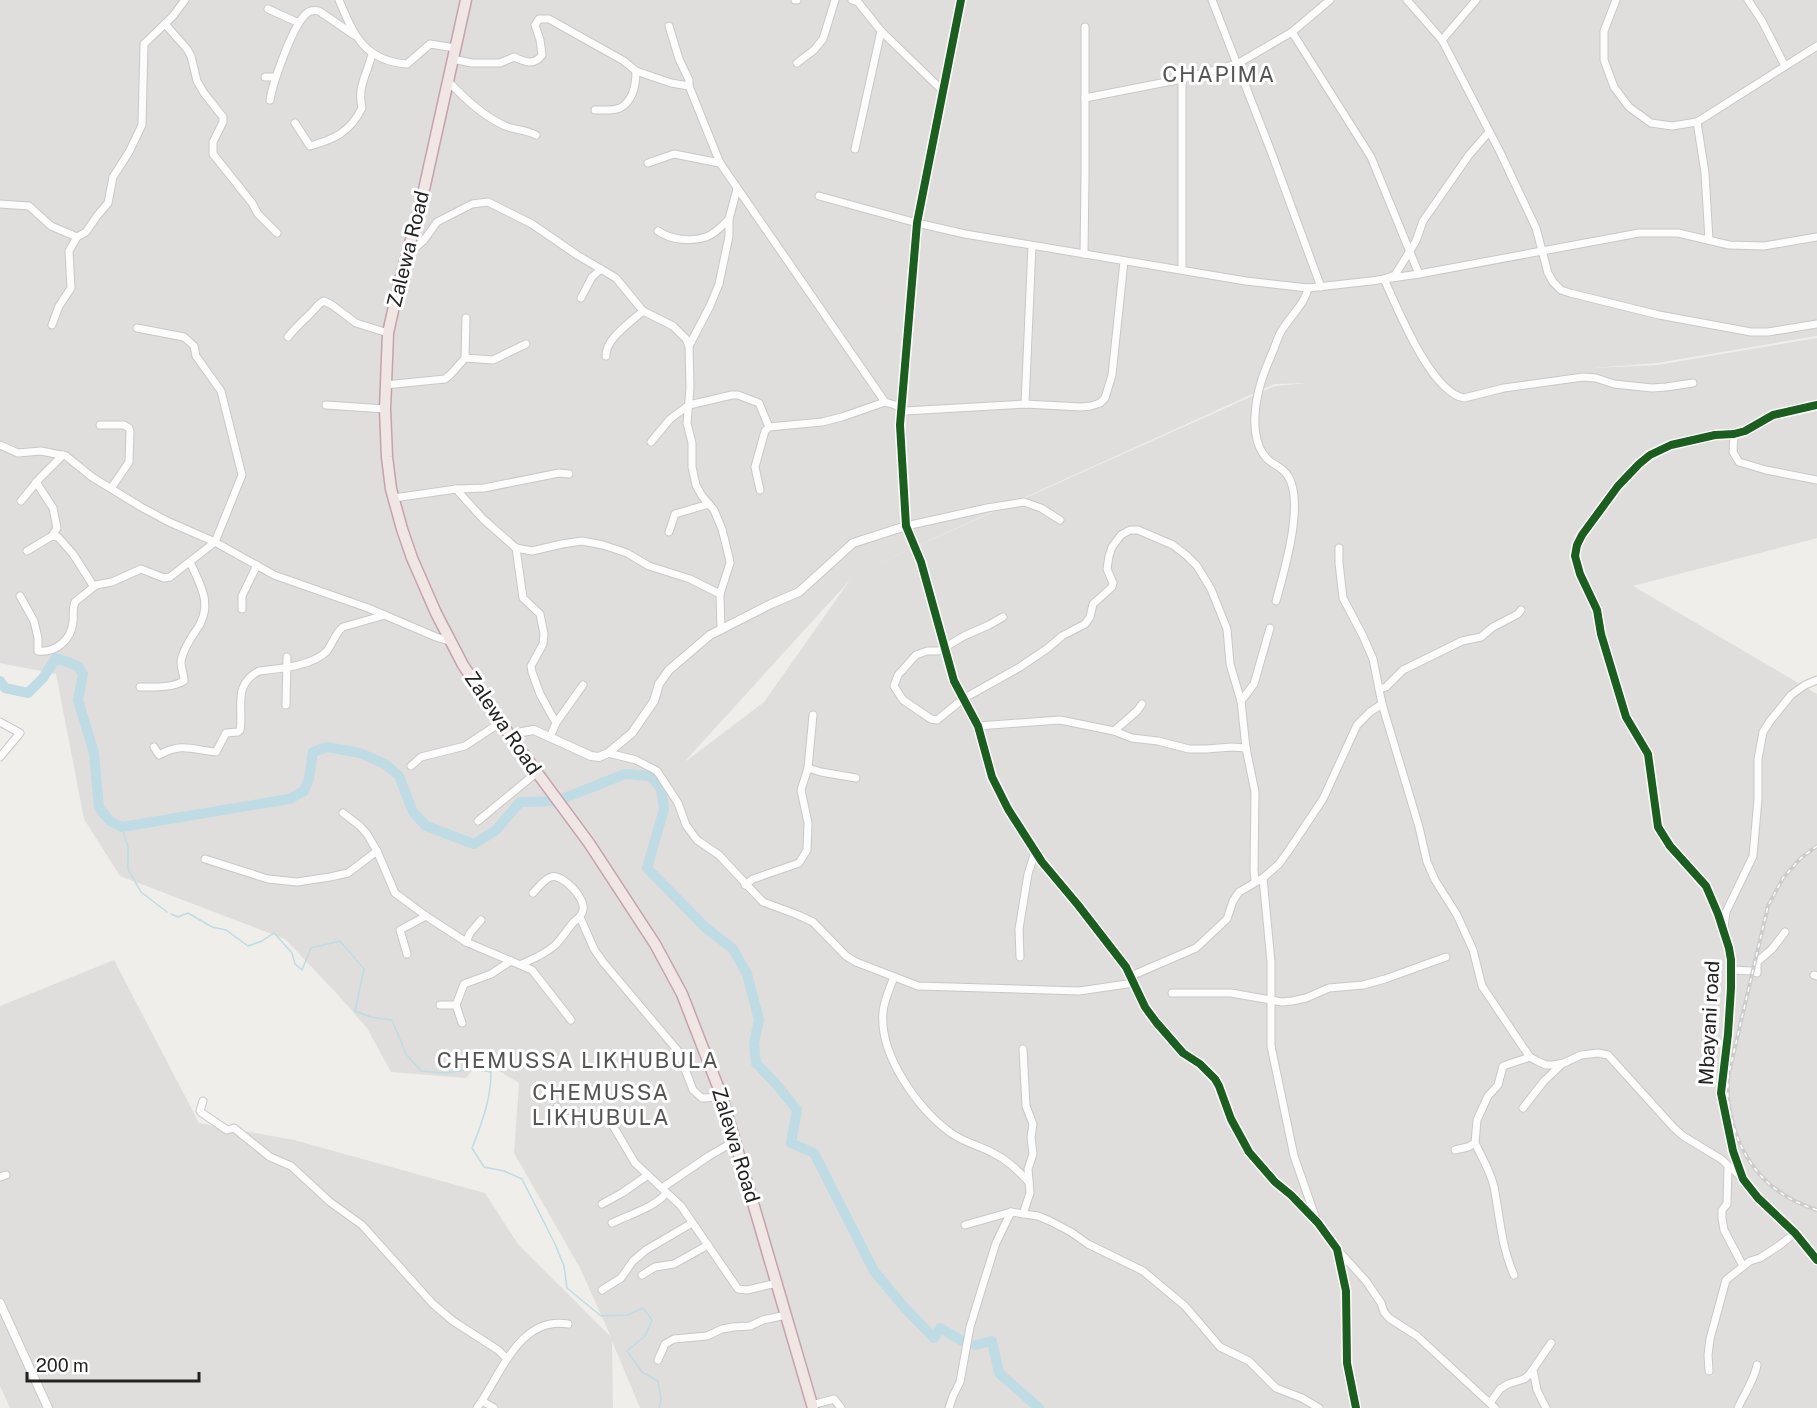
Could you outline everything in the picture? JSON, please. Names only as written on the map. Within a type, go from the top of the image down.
[{"type":"highway","name":"Zalewa Road","points":[[466,0],[421,204],[388,333],[385,409],[387,457],[394,498],[412,558],[449,641],[513,740],[589,843],[655,944],[682,994],[722,1097],[812,1407]]},
{"type":"street","points":[[52,325],[59,306],[70,288],[69,251],[77,237],[86,232],[108,202],[113,177],[139,133],[143,117],[144,44],[185,0]]},
{"type":"street","points":[[339,0],[356,36]]},
{"type":"street","points":[[797,63],[814,50],[823,39],[835,0]]},
{"type":"street","points":[[852,0],[858,2],[881,31],[944,92]]},
{"type":"street","points":[[961,0],[917,224],[900,424],[906,526],[921,562],[954,681],[978,726],[992,777],[999,793],[1035,852],[1093,924],[1132,979],[1144,1006],[1183,1053],[1209,1072],[1218,1083],[1231,1119],[1249,1152],[1275,1182],[1318,1223],[1337,1249],[1366,1281],[1382,1304],[1386,1315],[1417,1336],[1493,1406],[1500,1389],[1524,1379],[1533,1370],[1551,1343]]},
{"type":"street","points":[[1212,0],[1321,287]]},
{"type":"street","points":[[1407,0],[1442,39],[1536,228],[1553,282],[1561,290],[1659,315],[1751,332],[1768,332],[1817,324]]},
{"type":"street","points":[[1442,39],[1476,0]]},
{"type":"street","points":[[1616,0],[1604,31],[1604,60],[1614,87],[1629,107],[1651,123],[1672,126],[1697,122],[1817,46]]},
{"type":"street","points":[[1748,0],[1762,21],[1785,66]]},
{"type":"street","points":[[1085,98],[1182,79],[1237,64],[1292,32],[1325,2]]},
{"type":"street","points":[[268,9],[299,23]]},
{"type":"street","points":[[270,100],[275,77],[299,23],[306,14],[314,10],[356,36],[372,54],[388,62],[407,64],[430,44],[467,62],[500,63],[514,57],[534,63],[542,55],[535,25],[539,19],[552,20],[585,41],[624,61],[636,71],[670,83],[689,86]]},
{"type":"street","points":[[165,24],[187,49],[197,81],[223,117],[223,122],[213,142],[213,154],[252,203],[258,214],[276,233]]},
{"type":"street","points":[[669,26],[689,80],[689,86],[720,163],[885,402],[906,411],[1025,404],[1091,406],[1100,402],[1105,398],[1112,375],[1124,261]]},
{"type":"street","points":[[1084,27],[1084,254]]},
{"type":"street","points":[[855,149],[881,31]]},
{"type":"street","points":[[1292,32],[1371,157],[1419,274]]},
{"type":"street","points":[[295,123],[310,146],[334,138],[347,130],[362,108],[360,87],[372,54]]},
{"type":"street","points":[[595,110],[621,108],[633,95],[636,71]]},
{"type":"street","points":[[265,77],[275,77]]},
{"type":"street","points":[[1182,79],[1182,270]]},
{"type":"street","points":[[448,81],[460,94],[493,120],[510,128],[536,135]]},
{"type":"street","points":[[1697,122],[1705,173],[1709,240]]},
{"type":"street","points":[[1383,279],[1395,275],[1416,241],[1423,221],[1469,155],[1490,132]]},
{"type":"street","points":[[648,163],[671,154],[720,163]]},
{"type":"street","points":[[689,346],[719,284],[729,236],[729,219],[737,189]]},
{"type":"street","points":[[819,196],[917,224],[1032,246],[1246,281],[1308,288],[1419,274],[1639,233],[1678,233],[1729,245],[1764,246],[1817,237]]},
{"type":"street","points":[[408,254],[424,240],[437,222],[472,204],[488,202],[532,224],[601,269],[621,283],[643,311],[673,327],[686,339],[689,346],[687,428],[692,442],[692,467],[696,485],[714,510],[722,529],[729,557],[720,594],[722,630]]},
{"type":"street","points":[[0,204],[29,206],[51,226],[77,237]]},
{"type":"street","points":[[658,231],[679,239],[701,238],[712,234],[729,219]]},
{"type":"street","points":[[1025,404],[1032,246]]},
{"type":"street","points":[[581,298],[592,277],[601,269]]},
{"type":"street","points":[[1383,279],[1424,362],[1436,377],[1458,397],[1464,398],[1504,388],[1582,377],[1596,378],[1614,384],[1646,387],[1693,383]]},
{"type":"street","points":[[1276,601],[1292,530],[1294,501],[1289,477],[1281,467],[1266,458],[1261,451],[1255,430],[1256,402],[1263,372],[1281,332],[1306,298],[1308,288]]},
{"type":"street","points":[[288,337],[319,303],[324,301],[332,304],[356,323],[388,333]]},
{"type":"street","points":[[606,356],[606,348],[612,339],[643,311]]},
{"type":"street","points":[[385,385],[445,379],[465,358],[466,318]]},
{"type":"street","points":[[20,596],[34,621],[38,638],[37,649],[41,652],[57,648],[64,642],[73,623],[73,605],[77,599],[94,587],[141,569],[164,578],[170,577],[215,542],[242,475],[221,392],[196,356],[194,346],[188,340],[184,337],[137,328]]},
{"type":"street","points":[[465,358],[493,360],[526,344]]},
{"type":"street","points":[[651,442],[670,419],[688,405],[738,395],[759,403],[769,427]]},
{"type":"street","points":[[760,490],[755,467],[765,431],[769,427],[822,422],[863,411],[885,402]]},
{"type":"street","points":[[326,405],[385,409]]},
{"type":"street","name":"Mbayani road","points":[[1817,405],[1773,415],[1749,429],[1734,434],[1715,435],[1671,445],[1644,460],[1617,486],[1579,541],[1575,556],[1580,574],[1597,610],[1601,634],[1626,717],[1648,754],[1658,827],[1670,846],[1706,886],[1718,914],[1731,960],[1728,1034],[1721,1093],[1733,1151],[1743,1179],[1758,1198],[1795,1233],[1817,1260]]},
{"type":"street","points":[[100,425],[123,425],[130,431],[129,462],[112,488]]},
{"type":"street","points":[[1734,434],[1733,452],[1739,462],[1817,480]]},
{"type":"street","points":[[0,445],[18,453],[35,451],[63,455],[92,477],[169,522],[215,542],[283,579],[385,615],[449,641]]},
{"type":"street","points":[[21,501],[63,455]]},
{"type":"street","points":[[394,498],[456,489],[484,488],[559,473],[569,474]]},
{"type":"street","points":[[27,551],[52,536],[57,528],[53,508],[36,482]]},
{"type":"street","points":[[456,489],[483,519],[516,548],[532,551],[582,541],[603,545],[627,553],[649,566],[690,579],[720,594]]},
{"type":"street","points":[[513,740],[522,732],[534,730],[591,756],[599,757],[608,753],[632,733],[654,701],[660,684],[669,670],[710,635],[799,592],[853,543],[906,526],[1024,502],[1041,508],[1060,520]]},
{"type":"street","points":[[669,532],[675,514],[709,504]]},
{"type":"street","points":[[1003,617],[944,648],[916,655],[894,681],[899,695],[934,720],[940,719],[963,699],[1020,667],[1062,636],[1088,621],[1093,604],[1112,586],[1113,583],[1107,569],[1113,547],[1121,535],[1130,530],[1146,533],[1173,545],[1186,555],[1203,575],[1221,610],[1227,628],[1230,664],[1241,701],[1246,748],[1256,801],[1255,881]]},
{"type":"street","points":[[52,536],[63,541],[94,587]]},
{"type":"street","points":[[516,548],[523,598],[540,614],[544,634],[543,644],[531,666],[532,672],[540,694],[556,723]]},
{"type":"street","points":[[1339,548],[1343,598],[1369,649],[1382,704],[1432,874],[1456,915],[1473,951],[1482,986],[1497,1010],[1530,1057],[1546,1065],[1564,1063]]},
{"type":"street","points":[[140,687],[162,687],[184,681],[183,657],[190,639],[204,619],[206,612],[198,580],[190,562]]},
{"type":"street","points":[[242,609],[242,596],[257,565]]},
{"type":"street","points":[[1379,689],[1386,687],[1402,670],[1462,641],[1481,637],[1494,626],[1518,614],[1521,610]]},
{"type":"street","points":[[154,747],[159,755],[175,747],[216,752],[226,733],[240,730],[240,701],[247,680],[259,671],[287,667],[319,657],[326,651],[342,627],[385,615]]},
{"type":"street","points":[[1241,701],[1254,684],[1270,628]]},
{"type":"street","points":[[286,705],[287,657]]},
{"type":"street","points":[[1723,932],[1726,912],[1754,856],[1758,807],[1758,759],[1763,732],[1791,695],[1817,680]]},
{"type":"street","points":[[550,736],[556,723],[583,685]]},
{"type":"street","points":[[1114,731],[1142,704]]},
{"type":"street","points":[[608,753],[636,760],[657,771],[678,803],[690,833],[697,840],[719,855],[763,902],[813,922],[846,956],[856,962],[918,986],[1079,991],[1132,979],[1196,948],[1227,919],[1235,896],[1255,881],[1263,878],[1284,857],[1310,820],[1334,778],[1357,725],[1382,704]]},
{"type":"street","points":[[745,885],[753,879],[799,863],[807,850],[808,823],[801,790],[808,768],[813,715]]},
{"type":"street","points":[[978,726],[1060,720],[1189,749],[1246,748]]},
{"type":"street","points":[[0,722],[20,733],[0,757]]},
{"type":"street","points":[[411,766],[421,757],[465,746],[501,722]]},
{"type":"street","points":[[808,768],[856,778]]},
{"type":"street","points":[[478,821],[536,773]]},
{"type":"street","points":[[343,813],[367,834],[395,893],[466,942],[532,970],[571,1020]]},
{"type":"street","points":[[205,859],[268,879],[297,882],[348,873],[377,851]]},
{"type":"street","points":[[1020,957],[1019,929],[1028,874],[1035,852]]},
{"type":"street","points":[[522,964],[554,946],[580,917],[584,909],[582,897],[569,885],[555,877],[550,878],[533,893]]},
{"type":"street","points":[[1263,878],[1272,962],[1271,1040],[1294,1156],[1318,1223]]},
{"type":"street","points":[[407,954],[400,930],[426,916]]},
{"type":"street","points":[[580,917],[594,949],[603,962],[678,1051],[697,1095],[706,1098],[722,1097]]},
{"type":"street","points":[[466,942],[481,920]]},
{"type":"street","points":[[1731,970],[1757,973],[1757,962],[1772,949],[1785,932]]},
{"type":"street","points":[[1172,993],[1231,993],[1282,1002],[1301,1000],[1329,988],[1374,982],[1399,975],[1446,957]]},
{"type":"street","points":[[462,1023],[456,1005],[464,984],[491,974],[511,961]]},
{"type":"street","points":[[894,977],[883,1011],[884,1037],[893,1061],[909,1087],[933,1116],[952,1134],[1000,1156],[1029,1182]]},
{"type":"street","points":[[440,1005],[456,1005]]},
{"type":"street","points":[[1023,1049],[1026,1106],[1033,1124],[1031,1137],[1033,1154],[1028,1169],[1030,1193],[1023,1214]]},
{"type":"street","points":[[1523,1108],[1544,1082],[1564,1063],[1581,1055],[1598,1053],[1608,1055],[1678,1132],[1721,1159],[1743,1179]]},
{"type":"street","points":[[1514,1275],[1502,1241],[1494,1184],[1475,1143],[1476,1125],[1488,1096],[1498,1085],[1503,1067],[1530,1057]]},
{"type":"street","points":[[203,1101],[200,1111],[202,1113],[227,1130],[234,1128],[270,1156],[291,1166],[330,1202],[362,1224],[433,1304],[453,1321],[498,1350],[507,1359]]},
{"type":"street","points":[[557,1107],[559,1116],[567,1120],[606,1116],[635,1163],[681,1206],[738,1289],[747,1290],[777,1283]]},
{"type":"street","points":[[612,1223],[662,1199],[664,1190],[709,1156],[735,1141]]},
{"type":"street","points":[[1455,1150],[1475,1143]]},
{"type":"street","points":[[1728,1166],[1727,1204],[1722,1209],[1722,1218],[1724,1230],[1743,1266]]},
{"type":"street","points":[[602,1204],[648,1175]]},
{"type":"street","points":[[950,1408],[960,1382],[970,1327],[981,1291],[996,1243],[1011,1212]]},
{"type":"street","points":[[965,1225],[1011,1212],[1038,1216],[1050,1221],[1088,1244],[1143,1271],[1185,1306],[1220,1347],[1249,1361],[1279,1390],[1302,1398],[1319,1408]]},
{"type":"street","points":[[602,1290],[621,1278],[633,1261],[646,1250],[692,1223]]},
{"type":"street","points":[[1709,1371],[1710,1339],[1726,1280],[1750,1261],[1760,1258],[1795,1233]]},
{"type":"street","points":[[642,1275],[655,1268],[674,1264],[708,1245]]},
{"type":"street","points":[[1337,1249],[1346,1291],[1347,1363],[1356,1408]]},
{"type":"street","points":[[0,1304],[48,1408]]},
{"type":"street","points":[[658,1360],[665,1344],[674,1339],[707,1336],[733,1327],[750,1326],[763,1320],[786,1315]]},
{"type":"street","points":[[494,1408],[479,1405],[517,1346],[538,1328],[558,1322],[568,1324]]},
{"type":"street","points":[[1738,1408],[1755,1375],[1757,1365]]},
{"type":"street","points":[[1533,1370],[1546,1408]]},
{"type":"street","points":[[812,1407],[834,1399],[841,1408]]},
{"type":"shaded area","points":[[0,0],[1817,0],[1817,336],[1657,363],[1594,368],[1657,365],[1817,338],[1817,538],[1633,586],[1817,694],[1817,1408],[640,1408],[612,1341],[613,1408],[10,1408],[0,1386],[0,1006],[114,960],[199,1123],[294,1140],[485,1193],[518,1244],[611,1337],[580,1268],[514,1153],[519,1083],[481,1060],[466,1078],[391,1072],[367,1028],[285,939],[120,876],[84,819],[56,674],[0,663]],"holes":[[[1308,383],[1275,386],[855,574],[1275,384]],[[850,580],[764,702],[686,761],[686,760]]]},
{"type":"waterway","points":[[0,681],[5,688],[28,693],[43,678],[56,658],[78,666],[83,674],[78,700],[94,753],[99,808],[110,821],[122,827],[289,799],[304,791],[309,779],[313,752],[327,747],[360,753],[385,764],[399,776],[413,812],[426,826],[474,844],[496,830],[520,802],[557,801],[625,774],[651,776],[661,789],[664,809],[647,868],[706,928],[733,949],[747,974],[759,1020],[754,1043],[756,1063],[797,1110],[791,1143],[814,1153],[874,1271],[904,1307],[934,1338],[940,1328],[964,1342]]},
{"type":"waterway","points":[[122,827],[128,847],[128,869],[141,892],[167,912]]},
{"type":"waterway","points":[[171,914],[178,917],[188,913],[212,927],[226,930],[248,946],[274,933],[292,953],[295,964],[302,970],[311,948],[340,941],[364,969],[355,1011],[371,1017],[392,1020],[406,1054],[421,1071],[445,1073],[473,1069],[491,1072],[488,1101],[472,1148],[484,1167],[504,1171],[522,1179],[555,1244],[564,1266],[567,1288],[601,1316],[628,1315],[643,1308],[652,1320],[645,1336],[627,1351],[642,1372],[658,1381],[661,1400],[659,1408]]},
{"type":"waterway","points":[[975,1345],[992,1341],[999,1373],[1039,1408]]},
{"type":"railway","points":[[1817,846],[1801,858],[1783,878],[1768,906],[1728,1077],[1728,1102],[1733,1124],[1747,1157],[1757,1171],[1783,1194],[1817,1210]]},
{"type":"cycle path","points":[[961,0],[917,223],[900,425],[906,526],[921,562],[954,681],[978,726],[992,777],[1008,809],[1042,862],[1126,967],[1145,1007],[1156,1022],[1183,1053],[1200,1064],[1215,1079],[1231,1119],[1249,1152],[1275,1182],[1318,1223],[1337,1249],[1346,1291],[1347,1363],[1356,1408]]},
{"type":"cycle path","points":[[1817,405],[1773,415],[1745,431],[1671,445],[1650,455],[1618,486],[1582,535],[1575,556],[1580,574],[1597,610],[1601,634],[1626,717],[1648,754],[1658,827],[1670,846],[1706,886],[1729,948],[1731,988],[1721,1093],[1733,1151],[1743,1179],[1758,1198],[1795,1233],[1817,1260]]},
{"type":"district","name":"CHAPIMA","points":[[1219,74]]},
{"type":"district","name":"CHEMUSSA LIKHUBULA","points":[[578,1060]]},
{"type":"district","name":"CHEMUSSA LIKHUBULA","points":[[601,1104]]}]
